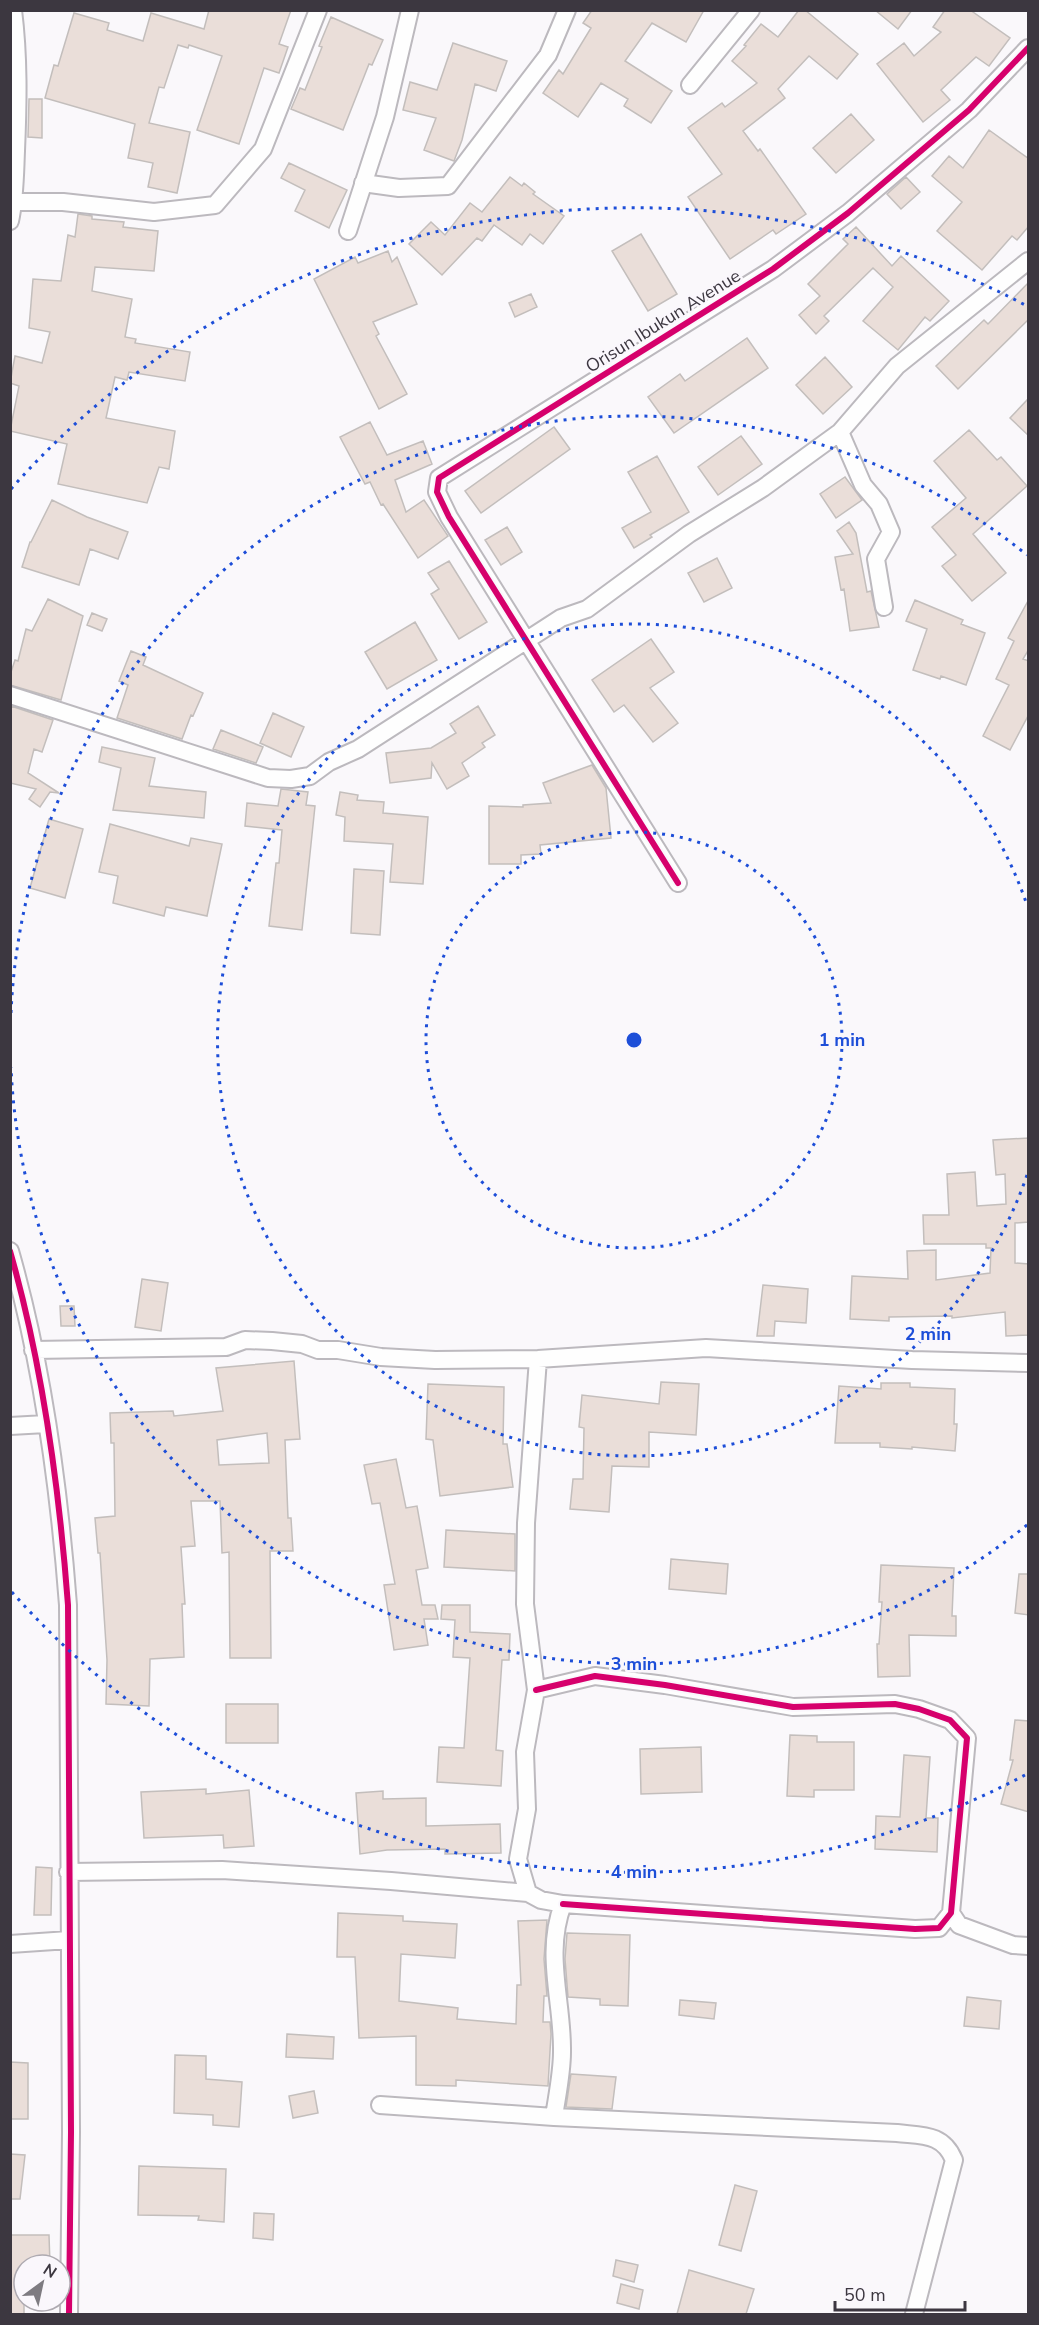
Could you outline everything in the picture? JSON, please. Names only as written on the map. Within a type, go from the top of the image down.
[{"type":"street","points":[[10,221],[14,202],[18,109],[17,42],[13,10]]},
{"type":"street","points":[[14,202],[63,202],[154,212],[215,205],[263,149],[318,10]]},
{"type":"street","points":[[348,231],[385,117],[411,10]]},
{"type":"street","points":[[363,183],[399,188],[448,186],[548,55],[567,10]]},
{"type":"street","points":[[690,86],[750,10]]},
{"type":"street","name":"Orisun Ibukun Avenue","points":[[678,883],[449,517],[437,492],[439,478],[773,269],[848,213],[969,110],[1029,48]]},
{"type":"street","points":[[10,695],[268,778],[291,779],[310,776],[329,762],[358,749],[561,618],[587,609],[689,534],[763,488],[840,432],[897,366],[1029,261]]},
{"type":"street","points":[[840,432],[863,485],[879,504],[891,532],[876,559],[884,608]]},
{"type":"street","points":[[10,1251],[24,1299],[46,1424],[64,1546],[68,1605],[71,2132],[69,2314]]},
{"type":"street","points":[[33,1350],[226,1347],[245,1340],[302,1344],[318,1350],[338,1350],[381,1357],[435,1360],[538,1359],[706,1348],[912,1360],[1029,1363]]},
{"type":"street","points":[[528,1893],[518,1859],[526,1809],[525,1752],[536,1690],[525,1604],[526,1522],[538,1359]]},
{"type":"street","points":[[10,1426],[46,1424]]},
{"type":"street","points":[[68,1872],[222,1870],[392,1881],[528,1893],[541,1900],[563,1904],[915,1929],[939,1928],[951,1913],[967,1738],[951,1720],[919,1708],[895,1704],[793,1707],[665,1685],[595,1676],[536,1690]]},
{"type":"street","points":[[554,2117],[562,2052],[554,1962],[557,1918],[563,1904]]},
{"type":"street","points":[[951,1913],[958,1925],[1013,1945],[1029,1946]]},
{"type":"street","points":[[10,1944],[69,1940]]},
{"type":"street","points":[[380,2105],[554,2117],[897,2133],[926,2136],[939,2140],[949,2148],[954,2160],[914,2314]]},
{"type":"building","points":[[209,10],[291,10],[279,44],[288,47],[279,73],[264,68],[239,144],[197,130],[222,56],[189,45],[188,48],[178,45],[164,88],[159,87],[149,123],[190,132],[177,193],[148,187],[153,163],[128,158],[135,124],[45,98],[54,65],[58,66],[74,13],[109,23],[107,30],[143,41],[151,13],[204,29]]},
{"type":"building","points":[[592,10],[704,10],[686,42],[652,23],[625,61],[672,91],[651,123],[624,106],[628,99],[601,83],[578,117],[543,93],[559,70],[563,74],[591,28],[583,23]]},
{"type":"building","points":[[799,10],[805,10],[858,54],[837,79],[809,56],[778,89],[785,98],[743,131],[758,151],[760,149],[806,214],[776,234],[773,230],[730,259],[688,197],[722,174],[688,128],[722,103],[725,107],[757,83],[732,61],[761,24],[778,37]]},
{"type":"building","points":[[875,10],[912,10],[898,29]]},
{"type":"building","points":[[945,10],[970,10],[1010,38],[989,66],[976,57],[941,90],[950,100],[923,122],[877,64],[904,43],[914,56],[941,32],[933,27]]},
{"type":"building","points":[[331,17],[383,40],[372,65],[369,64],[343,130],[291,109],[300,88],[305,90]]},
{"type":"building","points":[[453,43],[507,61],[496,91],[475,84],[462,140],[454,161],[424,150],[436,118],[403,110],[410,82],[437,90]]},
{"type":"building","points":[[29,99],[42,99],[42,138],[28,137]]},
{"type":"building","points":[[851,114],[874,140],[836,173],[813,148]]},
{"type":"building","points":[[989,130],[1029,159],[1029,226],[1017,240],[1012,236],[982,270],[937,231],[962,202],[932,176],[949,156],[963,168]]},
{"type":"building","points":[[289,163],[347,190],[329,228],[295,211],[305,190],[281,178]]},
{"type":"building","points":[[510,177],[522,186],[524,183],[535,192],[533,194],[564,216],[543,244],[530,234],[522,245],[494,225],[482,241],[477,238],[442,275],[409,244],[431,222],[445,235],[470,203],[482,212]]},
{"type":"building","points":[[906,177],[920,192],[901,209],[887,194]]},
{"type":"building","points":[[78,214],[92,216],[92,219],[124,222],[123,227],[158,231],[154,271],[95,267],[92,291],[132,299],[125,337],[136,339],[135,343],[190,352],[185,381],[129,372],[127,380],[115,377],[106,418],[175,431],[169,469],[159,467],[147,503],[58,484],[67,444],[10,431],[19,386],[10,383],[15,356],[42,363],[50,332],[29,328],[33,279],[61,281],[68,235],[75,237]]},
{"type":"building","points":[[856,227],[892,266],[901,256],[949,301],[930,321],[925,317],[898,350],[863,321],[893,287],[873,268],[824,316],[829,321],[816,334],[799,315],[820,296],[808,284],[848,244],[843,239]]},
{"type":"building","points":[[641,234],[677,294],[648,311],[612,251]]},
{"type":"building","points":[[388,251],[392,262],[397,257],[417,304],[373,322],[379,334],[376,336],[407,394],[379,409],[314,279],[355,257],[358,263]]},
{"type":"building","points":[[1029,282],[1029,319],[958,389],[936,366],[984,320],[988,324]]},
{"type":"building","points":[[531,294],[537,307],[515,317],[509,303]]},
{"type":"building","points":[[747,338],[768,368],[674,433],[648,397],[680,374],[685,381]]},
{"type":"building","points":[[825,357],[852,387],[823,414],[796,385]]},
{"type":"building","points":[[1029,398],[1029,436],[1010,418]]},
{"type":"building","points":[[370,422],[387,455],[423,441],[432,464],[395,480],[406,512],[424,500],[448,536],[418,558],[383,504],[381,505],[370,482],[365,484],[340,437]]},
{"type":"building","points":[[554,427],[570,449],[481,513],[465,491]]},
{"type":"building","points":[[969,430],[997,460],[1001,457],[1027,486],[973,534],[1006,573],[972,601],[942,566],[956,555],[932,527],[966,498],[934,461]]},
{"type":"building","points":[[741,436],[762,464],[718,495],[698,467]]},
{"type":"building","points":[[657,456],[689,512],[650,535],[652,537],[634,548],[622,528],[651,512],[628,472]]},
{"type":"building","points":[[845,477],[862,500],[836,518],[820,494]]},
{"type":"building","points":[[52,500],[87,517],[128,532],[118,559],[90,549],[79,585],[22,567],[30,542]]},
{"type":"building","points":[[849,522],[856,533],[867,592],[871,591],[879,627],[850,631],[844,589],[841,590],[835,557],[853,554],[837,531]]},
{"type":"building","points":[[507,527],[522,552],[501,565],[485,540]]},
{"type":"building","points":[[717,558],[732,588],[704,602],[688,573]]},
{"type":"building","points":[[449,561],[487,622],[459,639],[431,594],[439,589],[428,573]]},
{"type":"building","points":[[48,599],[83,616],[61,700],[10,685],[10,675],[15,660],[18,661],[26,629],[32,631]]},
{"type":"building","points":[[1029,599],[1029,649],[1023,659],[1029,661],[1029,714],[1010,750],[983,736],[1009,685],[996,679],[1014,641],[1008,638]]},
{"type":"building","points":[[915,600],[963,620],[961,624],[985,633],[966,685],[941,676],[940,679],[913,670],[927,629],[906,621]]},
{"type":"building","points":[[92,613],[107,619],[102,631],[87,625]]},
{"type":"building","points":[[415,622],[437,660],[387,689],[365,652]]},
{"type":"building","points":[[651,639],[674,672],[650,688],[678,723],[653,742],[624,705],[614,712],[592,680]]},
{"type":"building","points":[[131,651],[146,657],[143,665],[203,693],[182,739],[117,718],[128,685],[119,681]]},
{"type":"building","points":[[11,706],[53,720],[42,752],[34,749],[28,773],[59,793],[50,792],[40,807],[29,799],[36,789],[10,783]]},
{"type":"building","points":[[478,706],[495,735],[482,743],[485,747],[462,763],[469,776],[447,789],[432,763],[431,778],[390,783],[386,753],[431,748],[456,733],[450,724]]},
{"type":"building","points":[[273,713],[304,727],[291,757],[260,743]]},
{"type":"building","points":[[221,730],[263,747],[256,763],[213,749]]},
{"type":"building","points":[[102,747],[155,758],[149,786],[206,792],[204,818],[113,810],[121,768],[99,762]]},
{"type":"building","points":[[592,765],[606,788],[611,838],[540,845],[541,854],[521,855],[521,864],[489,864],[489,806],[523,807],[523,805],[551,803],[543,783]]},
{"type":"building","points":[[281,789],[308,792],[306,805],[315,806],[302,930],[269,926],[282,830],[245,826],[247,803],[278,806]]},
{"type":"building","points":[[340,792],[358,795],[357,800],[384,802],[383,813],[428,817],[423,884],[390,882],[393,844],[344,841],[345,817],[336,815]]},
{"type":"building","points":[[49,819],[83,829],[65,898],[30,888]]},
{"type":"building","points":[[110,824],[189,846],[191,838],[222,844],[207,916],[166,907],[164,916],[113,903],[118,876],[99,872]]},
{"type":"building","points":[[354,869],[384,871],[380,935],[351,933]]},
{"type":"building","points":[[1029,1138],[1029,1222],[1015,1223],[1015,1263],[1029,1264],[1029,1335],[1006,1336],[1005,1312],[952,1318],[952,1316],[889,1317],[889,1321],[850,1319],[852,1276],[908,1279],[907,1251],[936,1250],[936,1280],[990,1273],[991,1248],[986,1248],[986,1244],[924,1244],[923,1215],[949,1215],[947,1174],[975,1172],[977,1206],[1006,1204],[1005,1174],[996,1175],[993,1140]]},
{"type":"building","points":[[142,1279],[168,1283],[161,1331],[135,1327]]},
{"type":"building","points":[[763,1285],[808,1289],[806,1323],[775,1321],[774,1336],[757,1336]]},
{"type":"building","points":[[60,1306],[74,1306],[75,1326],[61,1326]]},
{"type":"building","points":[[294,1361],[300,1439],[285,1440],[288,1518],[291,1518],[293,1551],[270,1551],[271,1658],[230,1658],[229,1552],[222,1553],[220,1501],[191,1501],[195,1546],[181,1547],[185,1604],[182,1604],[184,1657],[150,1659],[149,1706],[106,1704],[107,1660],[100,1553],[98,1553],[95,1518],[115,1516],[114,1443],[111,1443],[110,1413],[173,1411],[174,1416],[223,1411],[216,1368]],"holes":[[[267,1433],[269,1463],[219,1465],[217,1440]]]},
{"type":"building","points":[[661,1382],[699,1384],[696,1435],[649,1432],[649,1467],[612,1466],[609,1512],[570,1509],[573,1479],[583,1479],[584,1428],[579,1427],[582,1395],[659,1404]]},
{"type":"building","points":[[881,1383],[910,1383],[910,1387],[955,1389],[954,1424],[957,1424],[955,1451],[880,1447],[880,1443],[835,1443],[839,1386],[881,1389]]},
{"type":"building","points":[[428,1384],[504,1387],[503,1444],[507,1444],[513,1487],[440,1496],[433,1440],[426,1439]]},
{"type":"building","points":[[396,1459],[406,1508],[417,1506],[428,1568],[416,1570],[422,1605],[435,1605],[438,1619],[424,1619],[428,1645],[394,1650],[384,1585],[395,1584],[380,1503],[372,1504],[364,1465]]},
{"type":"building","points":[[446,1530],[515,1534],[515,1571],[444,1567]]},
{"type":"building","points":[[671,1559],[728,1564],[726,1594],[669,1589]]},
{"type":"building","points":[[881,1565],[954,1568],[952,1616],[956,1616],[956,1636],[909,1635],[910,1676],[878,1677],[877,1644],[879,1644],[882,1602],[879,1602]]},
{"type":"building","points":[[1019,1574],[1029,1574],[1029,1615],[1015,1613]]},
{"type":"building","points":[[442,1605],[470,1605],[470,1632],[510,1634],[509,1660],[502,1660],[496,1750],[503,1751],[501,1786],[437,1782],[439,1747],[464,1748],[470,1658],[453,1657],[455,1620],[441,1619]]},
{"type":"building","points":[[226,1704],[278,1704],[278,1743],[226,1743]]},
{"type":"building","points":[[1015,1720],[1029,1721],[1029,1812],[1001,1804],[1013,1760],[1010,1760]]},
{"type":"building","points":[[790,1735],[817,1736],[817,1742],[854,1742],[854,1790],[814,1790],[814,1797],[787,1796]]},
{"type":"building","points":[[701,1747],[702,1792],[641,1794],[640,1749]]},
{"type":"building","points":[[904,1755],[930,1757],[926,1818],[938,1818],[937,1852],[875,1849],[876,1816],[900,1817]]},
{"type":"building","points":[[206,1789],[206,1794],[249,1790],[254,1846],[224,1848],[223,1835],[144,1838],[141,1792]]},
{"type":"building","points":[[383,1791],[383,1799],[426,1798],[426,1826],[500,1824],[501,1853],[445,1854],[445,1849],[387,1850],[360,1854],[356,1793]]},
{"type":"building","points":[[36,1867],[52,1868],[51,1915],[34,1915]]},
{"type":"building","points":[[338,1913],[403,1916],[403,1921],[457,1924],[455,1958],[401,1954],[399,2001],[458,2008],[457,2019],[516,2024],[517,1985],[521,1985],[518,1921],[547,1920],[544,1959],[547,1996],[544,1996],[543,2022],[550,2022],[551,2034],[548,2086],[456,2080],[456,2086],[416,2085],[416,2036],[359,2038],[355,1957],[337,1957]]},
{"type":"building","points":[[567,1933],[630,1935],[628,2006],[600,2005],[600,1999],[568,1997],[565,1959]]},
{"type":"building","points":[[967,1997],[1001,2001],[999,2029],[964,2026]]},
{"type":"building","points":[[680,2000],[716,2003],[714,2019],[679,2015]]},
{"type":"building","points":[[287,2034],[334,2037],[333,2059],[286,2057]]},
{"type":"building","points":[[175,2055],[206,2056],[206,2079],[242,2082],[239,2127],[213,2125],[213,2115],[174,2113]]},
{"type":"building","points":[[10,2062],[28,2063],[28,2119],[10,2119]]},
{"type":"building","points":[[571,2074],[616,2077],[612,2109],[566,2107]]},
{"type":"building","points":[[314,2091],[318,2113],[293,2118],[289,2096]]},
{"type":"building","points":[[10,2154],[25,2155],[20,2199],[10,2199]]},
{"type":"building","points":[[139,2166],[226,2169],[224,2222],[198,2220],[199,2216],[138,2215]]},
{"type":"building","points":[[735,2185],[757,2191],[741,2251],[719,2245]]},
{"type":"building","points":[[254,2213],[274,2214],[273,2240],[253,2238]]},
{"type":"building","points":[[10,2235],[49,2235],[50,2253],[12,2253],[12,2313],[24,2314],[10,2314]]},
{"type":"building","points":[[616,2260],[638,2265],[634,2282],[613,2276]]},
{"type":"building","points":[[689,2270],[754,2289],[746,2314],[677,2314]]},
{"type":"building","points":[[621,2284],[643,2290],[639,2309],[617,2303]]},
{"type":"cycle path","points":[[678,883],[449,517],[437,492],[439,478],[773,269],[848,213],[969,110],[1028,48]]},
{"type":"cycle path","points":[[10,1251],[32,1338],[48,1426],[60,1516],[68,1605],[71,2132],[69,2314]]},
{"type":"cycle path","points":[[536,1690],[595,1676],[665,1685],[793,1707],[895,1704],[919,1709],[950,1720],[967,1738],[951,1913],[939,1928],[915,1929],[563,1904]]}]
